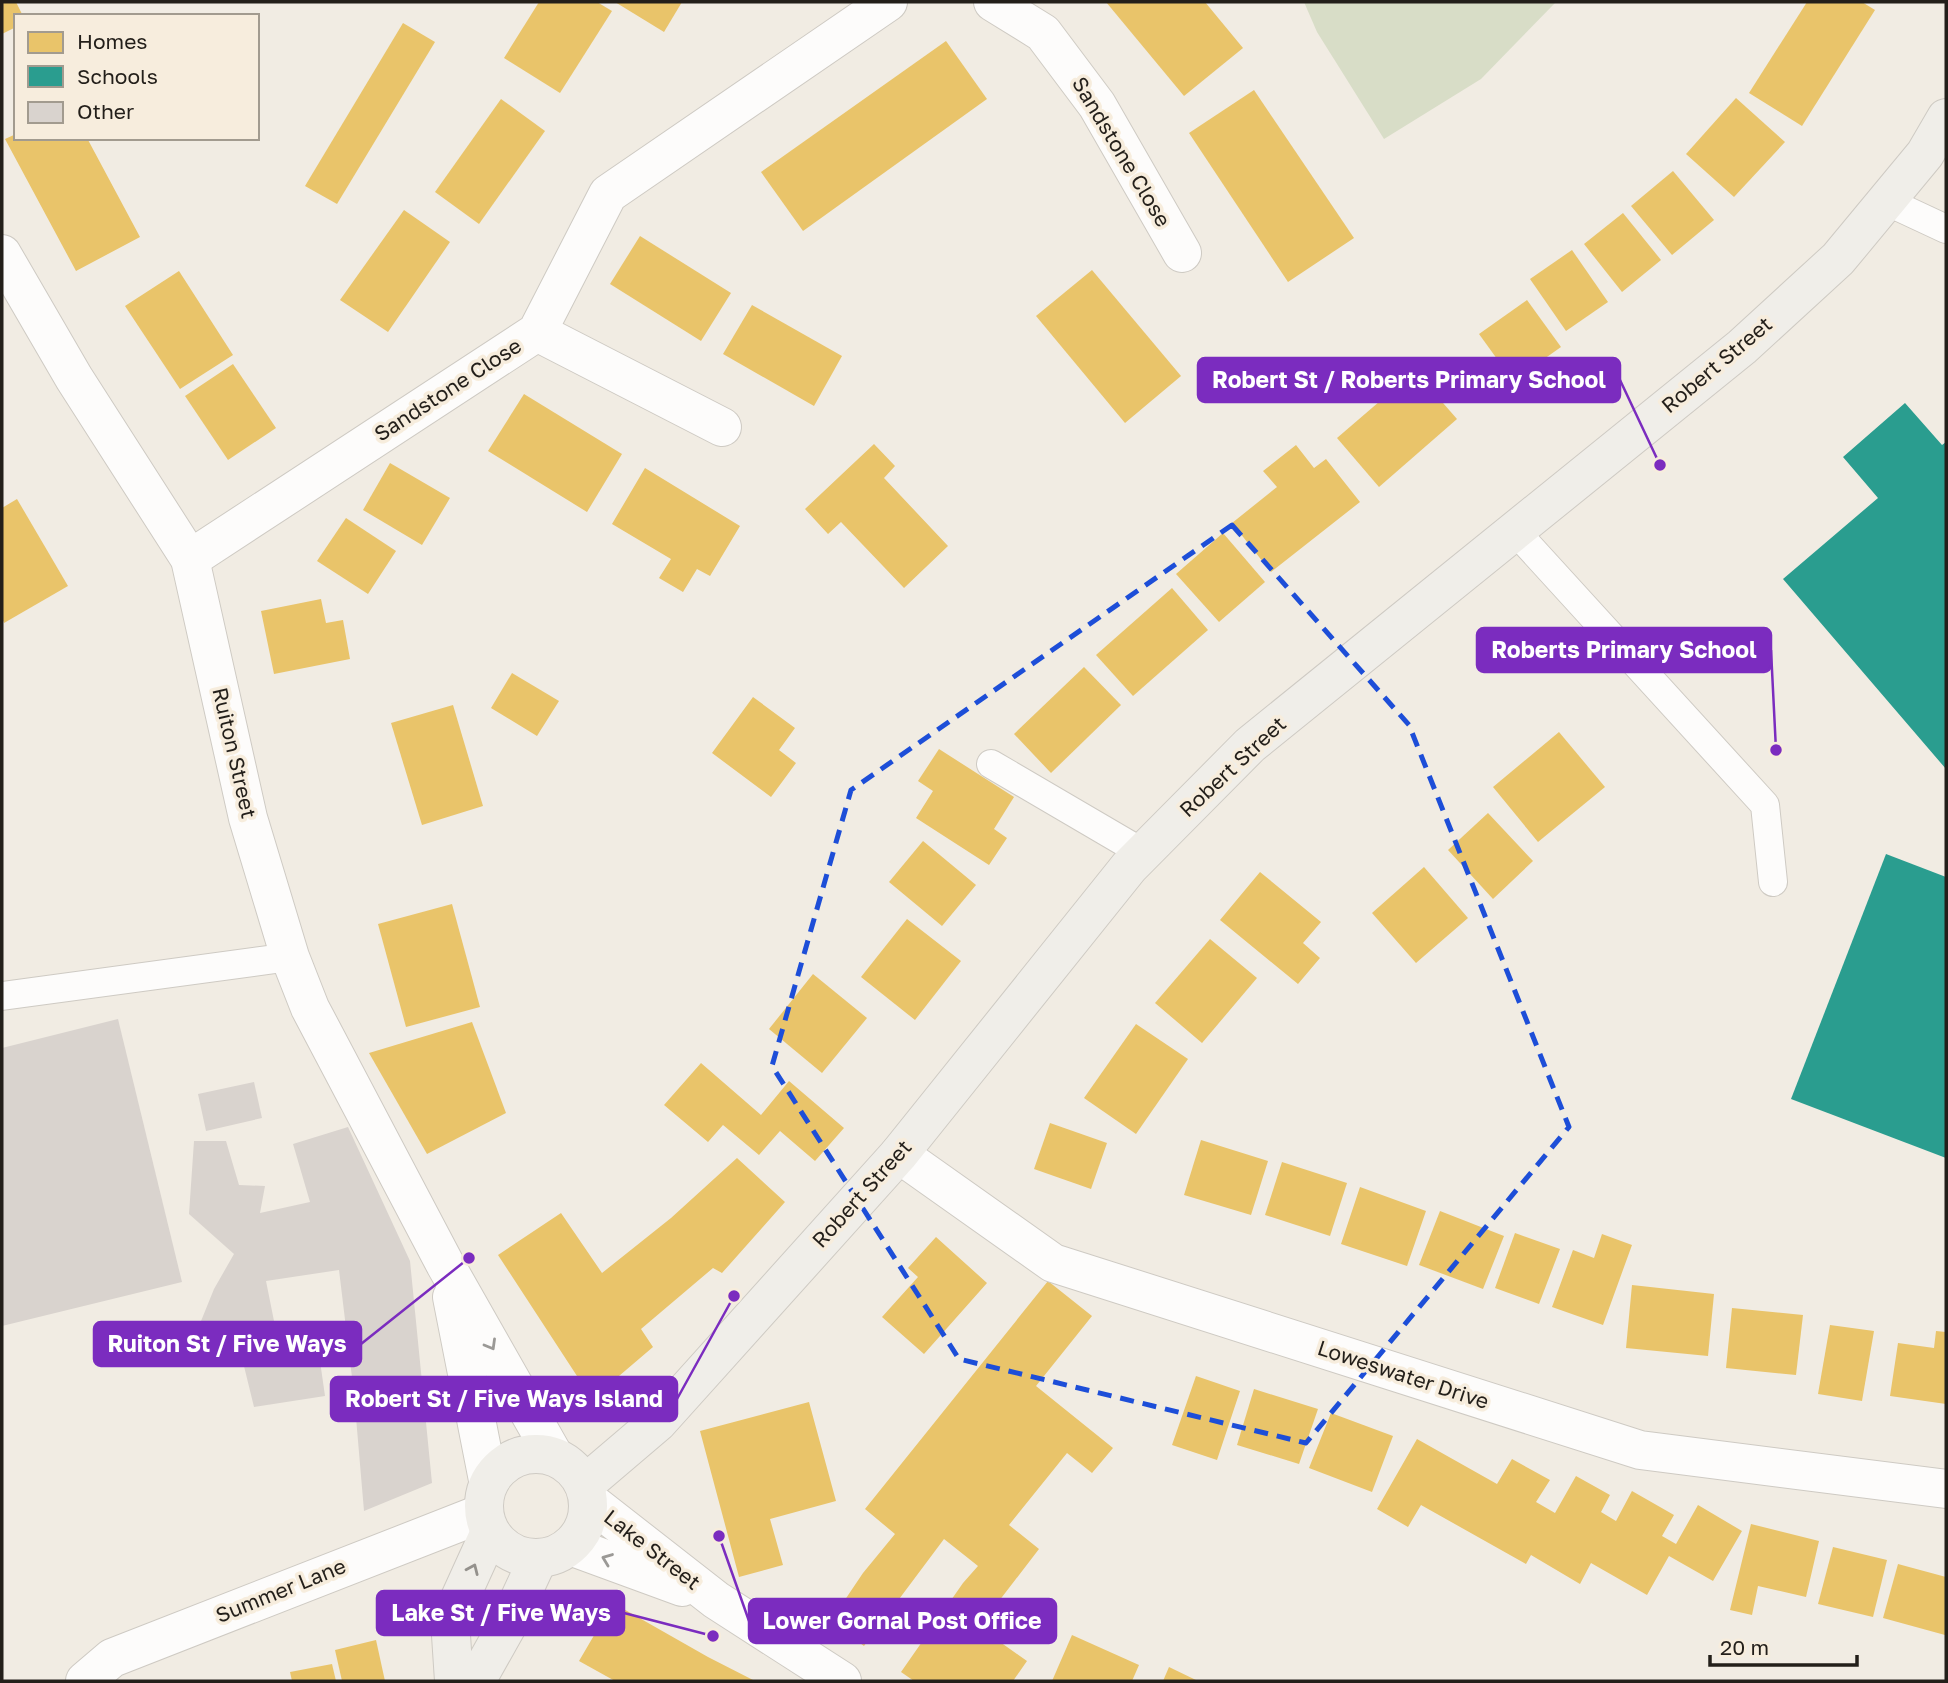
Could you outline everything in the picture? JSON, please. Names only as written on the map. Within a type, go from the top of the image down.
[{"type":"main road","name":"Robert Street","points":[[586,1492],[658,1422],[899,1154],[1129,867],[1250,746],[1742,347],[1838,259],[1925,154],[1946,118]]},
{"type":"main road","points":[[454,1681],[450,1620],[487,1508],[512,1459],[532,1453],[554,1456],[572,1467],[586,1492],[588,1516],[581,1533],[554,1552],[476,1681]]},
{"type":"main road","points":[[487,1508],[503,1547],[521,1556],[554,1552]]},
{"type":"street","name":"Sandstone Close","points":[[190,559],[537,332],[608,194],[888,2]]},
{"type":"street","name":"Sandstone Close","points":[[993,2],[1044,33],[1097,105],[1182,253]]},
{"type":"street","name":"Ruiton Street","points":[[2,254],[74,378],[190,559],[248,818],[290,957],[310,1007],[445,1264],[554,1456]]},
{"type":"street","points":[[537,332],[722,427]]},
{"type":"street","name":"Loweswater Drive","points":[[899,1154],[1053,1263],[1066,1268],[1640,1450],[1946,1489]]},
{"type":"street","name":"Ruiton Street","points":[[445,1264],[487,1508]]},
{"type":"street","name":"Lake Street","points":[[586,1492],[716,1601],[842,1681]]},
{"type":"street","name":"Summer Lane","points":[[85,1681],[113,1658],[487,1508]]},
{"type":"street","name":"Lake Street","points":[[554,1552],[716,1601]]},
{"type":"lane","points":[[1886,201],[1946,229]]},
{"type":"lane","points":[[1515,531],[1765,805],[1773,882]]},
{"type":"lane","points":[[991,764],[1143,853]]},
{"type":"lane","points":[[2,996],[290,957]]},
{"type":"highlighted area","points":[[1232,525],[1409,725],[1569,1127],[1306,1443],[959,1359],[772,1066],[851,790]]},
{"type":"green space","points":[[1304,2],[1556,2],[1481,79],[1384,139],[1317,32]]},
{"type":"building: Homes","points":[[2,2],[16,2],[22,14],[14,14],[14,28],[2,34]]},
{"type":"building: Homes","points":[[539,2],[597,2],[612,11],[560,93],[504,58]]},
{"type":"building: Homes","points":[[615,2],[682,2],[664,32]]},
{"type":"building: Homes","points":[[1106,2],[1205,2],[1243,48],[1184,96]]},
{"type":"building: Homes","points":[[1807,2],[1862,2],[1875,10],[1802,126],[1749,93]]},
{"type":"building: Homes","points":[[403,23],[435,42],[337,204],[305,186]]},
{"type":"building: Homes","points":[[946,41],[987,99],[803,231],[761,172]]},
{"type":"building: Homes","points":[[1254,90],[1354,238],[1288,282],[1189,133]]},
{"type":"building: Homes","points":[[1736,98],[1785,142],[1734,197],[1686,154]]},
{"type":"building: Homes","points":[[501,99],[545,131],[479,224],[435,192]]},
{"type":"building: Homes","points":[[14,135],[14,140],[88,140],[140,237],[76,271],[5,139]]},
{"type":"building: Homes","points":[[1673,171],[1714,220],[1672,255],[1631,206]]},
{"type":"building: Homes","points":[[404,210],[450,242],[388,332],[340,300]]},
{"type":"building: Homes","points":[[1623,213],[1661,260],[1622,292],[1584,244]]},
{"type":"building: Homes","points":[[640,236],[731,293],[701,341],[610,284]]},
{"type":"building: Homes","points":[[1572,250],[1608,302],[1566,331],[1530,279]]},
{"type":"building: Homes","points":[[1092,270],[1181,376],[1125,423],[1036,316]]},
{"type":"building: Homes","points":[[179,271],[233,355],[180,389],[125,306]]},
{"type":"building: Homes","points":[[1527,300],[1561,347],[1513,381],[1479,334]]},
{"type":"building: Homes","points":[[752,305],[842,356],[814,406],[723,354]]},
{"type":"building: Homes","points":[[233,364],[276,428],[228,460],[185,396]]},
{"type":"building: Homes","points":[[1415,371],[1457,419],[1379,487],[1337,438]]},
{"type":"building: Homes","points":[[524,394],[622,454],[587,512],[488,451]]},
{"type":"building: Homes","points":[[874,444],[895,466],[884,478],[948,546],[904,588],[841,522],[828,534],[805,509]]},
{"type":"building: Homes","points":[[1296,445],[1314,468],[1326,459],[1360,502],[1271,572],[1232,523],[1277,487],[1263,471]]},
{"type":"building: Homes","points":[[390,463],[450,498],[422,545],[363,510]]},
{"type":"building: Homes","points":[[645,468],[740,526],[710,576],[697,569],[683,592],[659,578],[671,559],[612,524]]},
{"type":"building: Homes","points":[[17,499],[68,586],[4,623],[2,508]]},
{"type":"building: Homes","points":[[346,518],[396,551],[368,594],[317,561]]},
{"type":"building: Homes","points":[[1223,533],[1265,582],[1219,622],[1176,574]]},
{"type":"building: Homes","points":[[1172,588],[1208,630],[1133,696],[1096,655]]},
{"type":"building: Homes","points":[[321,599],[326,623],[343,620],[350,659],[274,674],[261,611]]},
{"type":"building: Homes","points":[[1084,667],[1121,705],[1051,773],[1014,734]]},
{"type":"building: Homes","points":[[512,673],[559,701],[537,736],[491,708]]},
{"type":"building: Homes","points":[[753,697],[795,728],[779,750],[796,763],[771,797],[712,753]]},
{"type":"building: Homes","points":[[453,705],[483,806],[422,825],[391,723]]},
{"type":"building: Homes","points":[[1559,732],[1605,787],[1538,842],[1493,787]]},
{"type":"building: Homes","points":[[939,749],[1014,797],[994,829],[1007,838],[989,865],[916,818],[933,791],[918,781]]},
{"type":"building: Homes","points":[[1488,813],[1533,861],[1493,899],[1448,850]]},
{"type":"building: Homes","points":[[923,841],[976,885],[942,926],[889,882]]},
{"type":"building: Homes","points":[[1424,867],[1468,918],[1416,963],[1372,913]]},
{"type":"building: Homes","points":[[1260,872],[1321,922],[1303,943],[1320,958],[1298,984],[1220,920]]},
{"type":"building: Homes","points":[[452,904],[480,1007],[406,1027],[378,924]]},
{"type":"building: Homes","points":[[907,919],[961,961],[915,1020],[861,977]]},
{"type":"building: Homes","points":[[1210,939],[1257,978],[1202,1043],[1155,1003]]},
{"type":"building: Homes","points":[[813,974],[867,1018],[822,1073],[769,1029]]},
{"type":"building: Homes","points":[[472,1022],[506,1113],[427,1154],[369,1053]]},
{"type":"building: Homes","points":[[1136,1024],[1188,1059],[1136,1134],[1084,1098]]},
{"type":"building: Homes","points":[[701,1063],[761,1115],[789,1081],[844,1128],[815,1161],[780,1131],[759,1155],[723,1125],[708,1142],[664,1105]]},
{"type":"building: Homes","points":[[1050,1123],[1107,1143],[1091,1189],[1034,1169]]},
{"type":"building: Homes","points":[[1201,1140],[1268,1161],[1251,1215],[1184,1195]]},
{"type":"building: Homes","points":[[737,1158],[785,1202],[722,1273],[713,1268],[641,1329],[653,1347],[592,1399],[498,1255],[561,1213],[602,1273],[671,1218]]},
{"type":"building: Homes","points":[[1282,1162],[1347,1183],[1330,1236],[1265,1215]]},
{"type":"building: Homes","points":[[1360,1187],[1426,1211],[1407,1266],[1341,1244]]},
{"type":"building: Homes","points":[[1440,1211],[1504,1236],[1483,1289],[1419,1265]]},
{"type":"building: Homes","points":[[1515,1233],[1560,1249],[1539,1304],[1495,1288]]},
{"type":"building: Homes","points":[[1602,1234],[1632,1245],[1603,1325],[1552,1307],[1573,1250],[1594,1258]]},
{"type":"building: Homes","points":[[936,1237],[987,1283],[924,1354],[882,1317],[918,1277],[908,1268]]},
{"type":"building: Homes","points":[[1048,1281],[1092,1316],[1036,1386],[1113,1448],[1092,1473],[1067,1453],[1009,1525],[1039,1549],[979,1627],[1027,1661],[1013,1681],[914,1681],[901,1672],[963,1583],[978,1566],[944,1539],[864,1646],[830,1622],[863,1573],[895,1534],[865,1509]]},
{"type":"building: Homes","points":[[1632,1285],[1714,1294],[1708,1356],[1626,1348]]},
{"type":"building: Homes","points":[[1732,1308],[1803,1315],[1796,1375],[1726,1368]]},
{"type":"building: Homes","points":[[1830,1325],[1874,1331],[1862,1401],[1818,1394]]},
{"type":"building: Homes","points":[[1936,1331],[1946,1332],[1946,1404],[1890,1396],[1898,1343],[1934,1348]]},
{"type":"building: Homes","points":[[1196,1376],[1240,1391],[1217,1460],[1172,1445]]},
{"type":"building: Homes","points":[[1254,1389],[1318,1409],[1299,1464],[1237,1445]]},
{"type":"building: Homes","points":[[809,1402],[836,1501],[770,1519],[783,1565],[739,1577],[700,1431]]},
{"type":"building: Homes","points":[[1331,1413],[1393,1436],[1372,1492],[1309,1468]]},
{"type":"building: Homes","points":[[1417,1439],[1497,1484],[1512,1459],[1550,1480],[1536,1502],[1555,1513],[1576,1476],[1610,1495],[1601,1512],[1616,1521],[1632,1491],[1674,1515],[1662,1536],[1676,1544],[1698,1505],[1742,1531],[1713,1581],[1669,1556],[1647,1595],[1591,1563],[1580,1584],[1531,1555],[1526,1564],[1421,1505],[1408,1527],[1377,1509]]},
{"type":"building: Homes","points":[[1751,1524],[1819,1541],[1806,1597],[1758,1586],[1752,1615],[1730,1610]]},
{"type":"building: Homes","points":[[1833,1547],[1887,1560],[1873,1617],[1818,1604]]},
{"type":"building: Homes","points":[[1898,1564],[1946,1577],[1945,1635],[1883,1618]]},
{"type":"building: Homes","points":[[613,1603],[755,1681],[615,1681],[579,1661]]},
{"type":"building: Homes","points":[[1072,1635],[1139,1665],[1132,1681],[1052,1681]]},
{"type":"building: Homes","points":[[376,1640],[385,1681],[342,1681],[335,1650]]},
{"type":"building: Homes","points":[[332,1664],[336,1681],[292,1681],[290,1672]]},
{"type":"building: Homes","points":[[1169,1667],[1198,1681],[1163,1681]]},
{"type":"building: Schools","points":[[1905,403],[1942,445],[1946,442],[1946,769],[1783,579],[1878,498],[1843,457]]},
{"type":"building: Schools","points":[[1886,854],[1946,877],[1946,1158],[1791,1099]]},
{"type":"building: Other","points":[[118,1019],[182,1282],[2,1326],[2,1048]]},
{"type":"building: Other","points":[[254,1082],[262,1118],[206,1131],[198,1094]]},
{"type":"building: Other","points":[[348,1127],[410,1261],[432,1483],[364,1511],[354,1394],[339,1270],[266,1281],[279,1346],[317,1340],[325,1396],[254,1407],[242,1358],[184,1363],[214,1289],[234,1254],[189,1214],[194,1141],[226,1141],[239,1185],[265,1186],[260,1213],[310,1202],[293,1144]]},
{"type":"place","name":"Robert St / Roberts Primary School","points":[[1660,465]]},
{"type":"place","name":"Roberts Primary School","points":[[1776,750]]},
{"type":"place","name":"Ruiton St / Five Ways","points":[[469,1258]]},
{"type":"place","name":"Robert St / Five Ways Island","points":[[734,1296]]},
{"type":"place","name":"Lower Gornal Post Office","points":[[719,1536]]},
{"type":"place","name":"Lake St / Five Ways","points":[[713,1636]]}]
